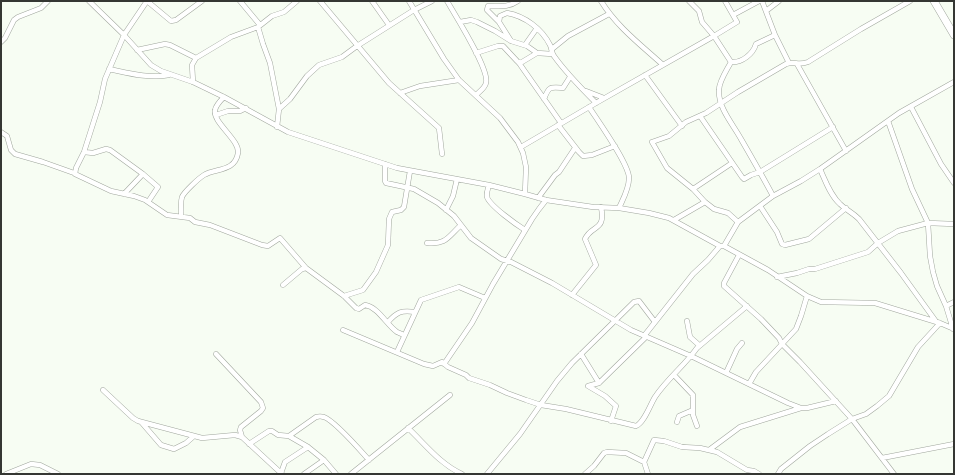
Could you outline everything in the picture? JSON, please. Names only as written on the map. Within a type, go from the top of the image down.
[{"type":"main road","points":[[934,1],[954,35]]},
{"type":"street","points":[[89,1],[151,64],[161,71],[193,82],[300,137],[410,171],[489,185],[546,200],[619,208],[649,213],[674,220],[768,270],[807,296],[824,303],[875,303],[938,322],[954,329]]},
{"type":"street","points":[[74,173],[84,152],[100,102],[103,83],[124,35],[147,1],[169,20],[174,20],[202,1]]},
{"type":"street","points":[[240,1],[259,26],[270,63],[279,108],[277,126]]},
{"type":"street","points":[[193,82],[192,68],[196,58],[231,37],[259,26],[272,16],[284,12],[297,1]]},
{"type":"street","points":[[320,1],[385,79],[439,128],[442,154]]},
{"type":"street","points":[[372,1],[389,26]]},
{"type":"street","points":[[409,1],[459,80],[500,118],[521,147],[526,167],[524,194]]},
{"type":"street","points":[[279,108],[290,99],[307,76],[319,65],[339,58],[414,10],[432,1]]},
{"type":"street","points":[[447,1],[460,22],[485,72],[486,83],[476,95]]},
{"type":"street","points":[[511,41],[499,22],[487,10],[488,6],[503,7],[518,1]]},
{"type":"street","points":[[601,1],[609,14],[663,65]]},
{"type":"street","points":[[689,1],[698,11],[702,22],[731,62]]},
{"type":"street","points":[[521,147],[737,22],[726,1]]},
{"type":"street","points":[[733,15],[761,1],[789,63]]},
{"type":"street","points":[[766,11],[779,1]]},
{"type":"street","points":[[738,222],[728,213],[714,209],[667,168],[652,142],[669,136],[692,119],[706,113],[789,63],[801,65],[808,62],[910,1]]},
{"type":"street","points":[[1,42],[14,20],[41,8],[47,2]]},
{"type":"street","points":[[499,22],[499,18],[507,13],[525,19],[537,28],[544,35],[552,52],[570,77],[596,103]]},
{"type":"street","points":[[519,62],[537,53],[552,52],[568,36],[609,14]]},
{"type":"street","points":[[460,22],[471,20],[477,22],[511,41],[525,45],[537,53]]},
{"type":"street","points":[[525,45],[537,28]]},
{"type":"street","points":[[731,62],[740,61],[754,51],[756,44],[775,35]]},
{"type":"street","points":[[137,50],[165,44],[196,58]]},
{"type":"street","points":[[476,53],[503,46],[519,62],[580,154],[585,156],[592,155],[615,146]]},
{"type":"street","points":[[731,62],[719,86],[721,103],[773,196]]},
{"type":"street","points":[[797,64],[846,151]]},
{"type":"street","points":[[109,69],[159,77],[170,75]]},
{"type":"street","points":[[645,75],[682,126]]},
{"type":"street","points":[[544,99],[548,90],[552,87],[563,88],[570,77]]},
{"type":"street","points":[[400,93],[420,86],[459,80]]},
{"type":"street","points":[[610,421],[616,406],[605,396],[588,386],[599,383],[645,337],[693,274],[722,246],[738,222],[773,196],[820,169],[888,121],[954,82]]},
{"type":"street","points":[[585,91],[604,98]]},
{"type":"street","points":[[181,216],[183,194],[203,176],[225,170],[237,158],[238,146],[228,134],[215,112],[224,97]]},
{"type":"street","points":[[590,107],[627,168],[629,178],[626,192],[619,208]]},
{"type":"street","points":[[910,107],[941,164],[954,183]]},
{"type":"street","points":[[216,116],[228,111],[238,111],[246,108]]},
{"type":"street","points":[[700,116],[744,179],[750,174],[760,172],[833,127]]},
{"type":"street","points":[[888,121],[912,189],[928,223],[933,272],[954,329]]},
{"type":"street","points":[[1,132],[7,136],[11,150],[15,154],[74,173],[76,176],[101,187],[137,197],[167,215],[190,218],[195,222],[210,225],[265,246],[280,238],[306,268],[344,296],[357,309],[367,305],[370,306],[395,330],[404,335]]},
{"type":"street","points":[[538,198],[575,148]]},
{"type":"street","points":[[84,152],[110,150],[143,174],[158,187],[148,202]]},
{"type":"street","points":[[693,189],[732,163]]},
{"type":"street","points":[[385,164],[385,182],[407,186],[431,199],[446,210],[474,241],[501,259],[536,274],[645,337],[691,356],[801,408]]},
{"type":"street","points":[[820,169],[835,199],[859,218],[902,273],[920,301],[938,322]]},
{"type":"street","points":[[344,296],[363,290],[376,272],[388,245],[389,219],[392,212],[401,210],[404,207],[410,171]]},
{"type":"street","points":[[124,194],[143,174]]},
{"type":"street","points":[[446,210],[453,196],[457,179]]},
{"type":"street","points":[[489,185],[488,199],[494,206],[525,230]]},
{"type":"street","points":[[444,364],[472,323],[525,230],[546,200]]},
{"type":"street","points":[[674,220],[705,202]]},
{"type":"street","points":[[760,206],[785,246],[809,239],[846,208]]},
{"type":"street","points":[[572,295],[596,265],[585,240],[586,236],[600,224],[603,216],[601,207]]},
{"type":"street","points":[[777,277],[815,269],[868,252],[878,243],[898,231],[928,223],[954,224]]},
{"type":"street","points":[[427,243],[437,244],[444,242],[461,225]]},
{"type":"street","points":[[739,255],[724,286],[779,338],[782,344],[836,401],[894,474]]},
{"type":"street","points":[[283,285],[302,269],[306,268]]},
{"type":"street","points":[[397,352],[421,300],[456,288],[462,288],[485,298]]},
{"type":"street","points":[[749,384],[756,372],[796,329],[807,296]]},
{"type":"street","points":[[487,474],[520,434],[557,381],[581,354],[634,302],[639,301],[655,322]]},
{"type":"street","points":[[946,306],[954,302]]},
{"type":"street","points":[[343,330],[424,364],[433,366],[441,362],[469,378],[506,393],[540,404],[632,426],[639,425],[659,392],[699,345],[747,306]]},
{"type":"street","points":[[388,322],[397,313],[415,312]]},
{"type":"street","points":[[687,321],[690,337],[699,345]]},
{"type":"street","points":[[778,474],[781,469],[810,446],[852,419],[866,414],[889,396],[918,347],[938,322]]},
{"type":"street","points":[[726,372],[742,343]]},
{"type":"street","points":[[216,354],[263,405],[261,411],[241,427],[242,437]]},
{"type":"street","points":[[581,354],[599,383]]},
{"type":"street","points":[[674,375],[692,395],[694,419],[697,426]]},
{"type":"street","points":[[103,390],[132,418],[141,422],[194,436],[210,438],[235,435],[242,437],[282,473],[285,462],[308,447]]},
{"type":"street","points":[[351,474],[450,394]]},
{"type":"street","points":[[709,450],[740,427],[801,408],[836,401]]},
{"type":"street","points":[[677,422],[679,416],[693,410]]},
{"type":"street","points":[[289,436],[319,416],[324,417],[333,423],[369,460]]},
{"type":"street","points":[[141,422],[163,446],[175,449],[194,436]]},
{"type":"street","points":[[408,428],[439,459],[462,474]]},
{"type":"street","points":[[249,444],[272,431],[278,435],[289,436],[308,447],[324,460],[336,474]]},
{"type":"street","points":[[648,474],[644,462],[654,440],[716,452],[747,470],[759,474]]},
{"type":"street","points":[[882,458],[954,444]]},
{"type":"street","points":[[585,474],[594,466],[604,452],[626,453],[644,462]]},
{"type":"street","points":[[304,474],[324,460]]},
{"type":"street","points":[[6,474],[31,464],[40,465],[58,474]]}]
